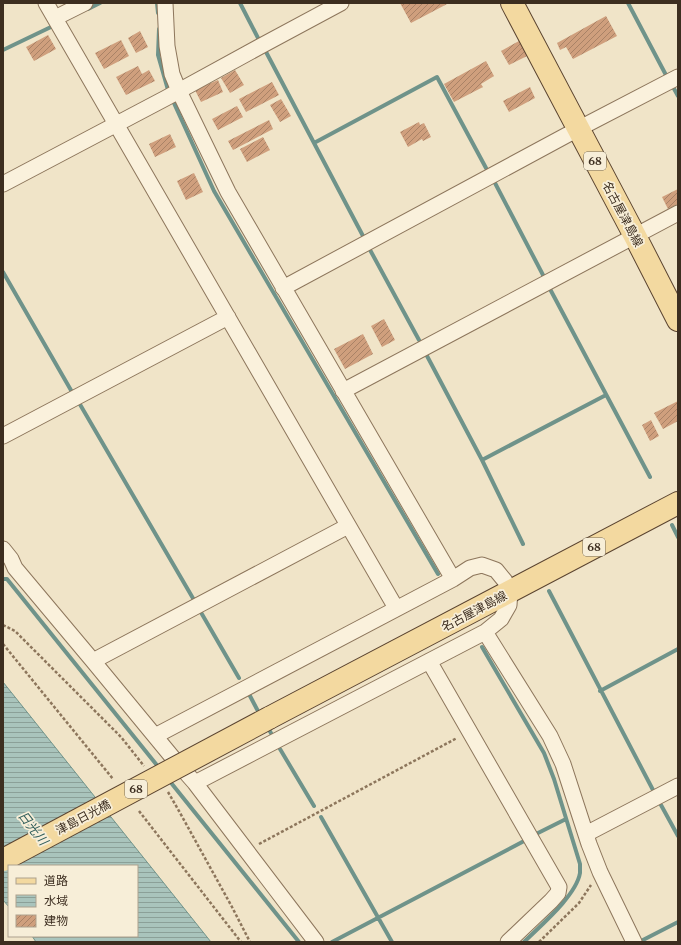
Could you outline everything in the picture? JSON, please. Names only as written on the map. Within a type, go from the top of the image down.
[{"type":"main road","name":"名古屋津島線","points":[[512,3],[678,320]]},
{"type":"main road","name":"名古屋津島線","points":[[269,718],[678,503]]},
{"type":"main road","name":"津島日光橋","points":[[3,860],[269,718]]},
{"type":"street","points":[[46,3],[396,608]]},
{"type":"street","points":[[55,18],[85,3]]},
{"type":"street","points":[[165,3],[167,46],[172,74],[173,94],[283,288],[452,579]]},
{"type":"street","points":[[3,184],[340,3]]},
{"type":"street","points":[[283,288],[678,76]]},
{"type":"street","points":[[343,391],[678,213]]},
{"type":"street","points":[[3,436],[228,317]]},
{"type":"street","points":[[93,660],[348,526]]},
{"type":"street","points":[[3,549],[11,559],[15,568],[93,660],[154,736],[195,783],[316,942]]},
{"type":"street","points":[[154,736],[452,579],[470,568],[482,565],[496,570],[505,581],[510,591],[509,605],[501,619],[485,632],[195,783]]},
{"type":"street","points":[[485,632],[550,736],[563,764],[600,872],[634,942]]},
{"type":"street","points":[[429,661],[559,887],[558,893],[551,901],[508,942]]},
{"type":"street","points":[[586,834],[678,786]]},
{"type":"path","points":[[3,625],[15,631],[121,737],[149,772]]},
{"type":"path","points":[[3,644],[113,780]]},
{"type":"path","points":[[246,851],[470,731]]},
{"type":"path","points":[[164,788],[169,793],[180,811],[250,942]]},
{"type":"path","points":[[139,811],[241,942]]},
{"type":"path","points":[[539,942],[579,903],[600,872]]},
{"type":"water","name":"日光川","points":[[3,682],[211,942],[36,942],[33,937],[138,937],[138,865],[8,865],[8,906],[3,900]]},
{"type":"building","points":[[400,3],[449,3],[411,23]]},
{"type":"building","points":[[606,16],[617,36],[573,59],[566,47],[560,50],[557,43]]},
{"type":"building","points":[[140,31],[148,47],[136,53],[128,38]]},
{"type":"building","points":[[48,35],[56,49],[34,61],[26,47]]},
{"type":"building","points":[[121,40],[129,56],[104,69],[95,53]]},
{"type":"building","points":[[519,41],[527,56],[509,65],[501,51]]},
{"type":"building","points":[[486,61],[494,76],[481,84],[483,87],[454,102],[444,84]]},
{"type":"building","points":[[138,66],[142,74],[149,70],[155,81],[126,95],[116,77]]},
{"type":"building","points":[[235,70],[244,85],[230,93],[221,78]]},
{"type":"building","points":[[218,80],[223,92],[201,102],[195,90]]},
{"type":"building","points":[[272,82],[279,95],[246,112],[239,99]]},
{"type":"building","points":[[530,87],[535,98],[509,112],[503,101]]},
{"type":"building","points":[[281,99],[291,116],[280,122],[270,105]]},
{"type":"building","points":[[237,106],[243,117],[218,130],[212,119]]},
{"type":"building","points":[[269,120],[273,129],[233,150],[228,141]]},
{"type":"building","points":[[419,122],[420,125],[424,123],[431,137],[423,141],[422,139],[408,147],[400,132]]},
{"type":"building","points":[[170,134],[176,147],[155,157],[149,144]]},
{"type":"building","points":[[263,137],[270,150],[247,162],[240,149]]},
{"type":"building","points":[[194,173],[203,192],[186,200],[177,181]]},
{"type":"building","points":[[678,189],[678,204],[668,209],[662,197]]},
{"type":"building","points":[[384,319],[395,340],[382,347],[371,326]]},
{"type":"building","points":[[363,334],[373,354],[345,369],[334,349]]},
{"type":"building","points":[[678,401],[678,421],[663,429],[654,413]]},
{"type":"building","points":[[651,420],[659,436],[650,441],[642,425]]},
{"type":"waterway","points":[[88,9],[100,3]]},
{"type":"waterway","points":[[157,3],[158,13]]},
{"type":"waterway","points":[[240,3],[258,38]]},
{"type":"waterway","points":[[628,3],[667,77]]},
{"type":"waterway","points":[[3,50],[53,26]]},
{"type":"waterway","points":[[159,29],[158,55],[168,90],[214,191],[438,574]]},
{"type":"waterway","points":[[265,50],[363,236]]},
{"type":"waterway","points":[[314,143],[437,77],[486,168]]},
{"type":"waterway","points":[[672,85],[678,96]]},
{"type":"waterway","points":[[495,183],[543,275]]},
{"type":"waterway","points":[[369,248],[419,340]]},
{"type":"waterway","points":[[3,272],[72,392]]},
{"type":"waterway","points":[[550,289],[650,477]]},
{"type":"waterway","points":[[426,354],[482,460],[523,544]]},
{"type":"waterway","points":[[482,460],[606,395]]},
{"type":"waterway","points":[[78,401],[194,600]]},
{"type":"waterway","points":[[672,525],[678,537]]},
{"type":"waterway","points":[[3,579],[7,579],[160,769]]},
{"type":"waterway","points":[[549,591],[653,790]]},
{"type":"waterway","points":[[199,609],[239,678]]},
{"type":"waterway","points":[[482,647],[544,753],[554,779],[580,864],[580,873],[577,882],[565,901],[524,942]]},
{"type":"waterway","points":[[600,691],[678,649]]},
{"type":"waterway","points":[[249,694],[260,715]]},
{"type":"waterway","points":[[267,726],[272,735]]},
{"type":"waterway","points":[[280,749],[314,806]]},
{"type":"waterway","points":[[168,779],[299,942]]},
{"type":"waterway","points":[[661,805],[678,836]]},
{"type":"waterway","points":[[321,817],[392,942]]},
{"type":"waterway","points":[[536,834],[566,819]]},
{"type":"waterway","points":[[332,942],[526,840]]},
{"type":"waterway","points":[[642,942],[641,941],[678,922]]}]
